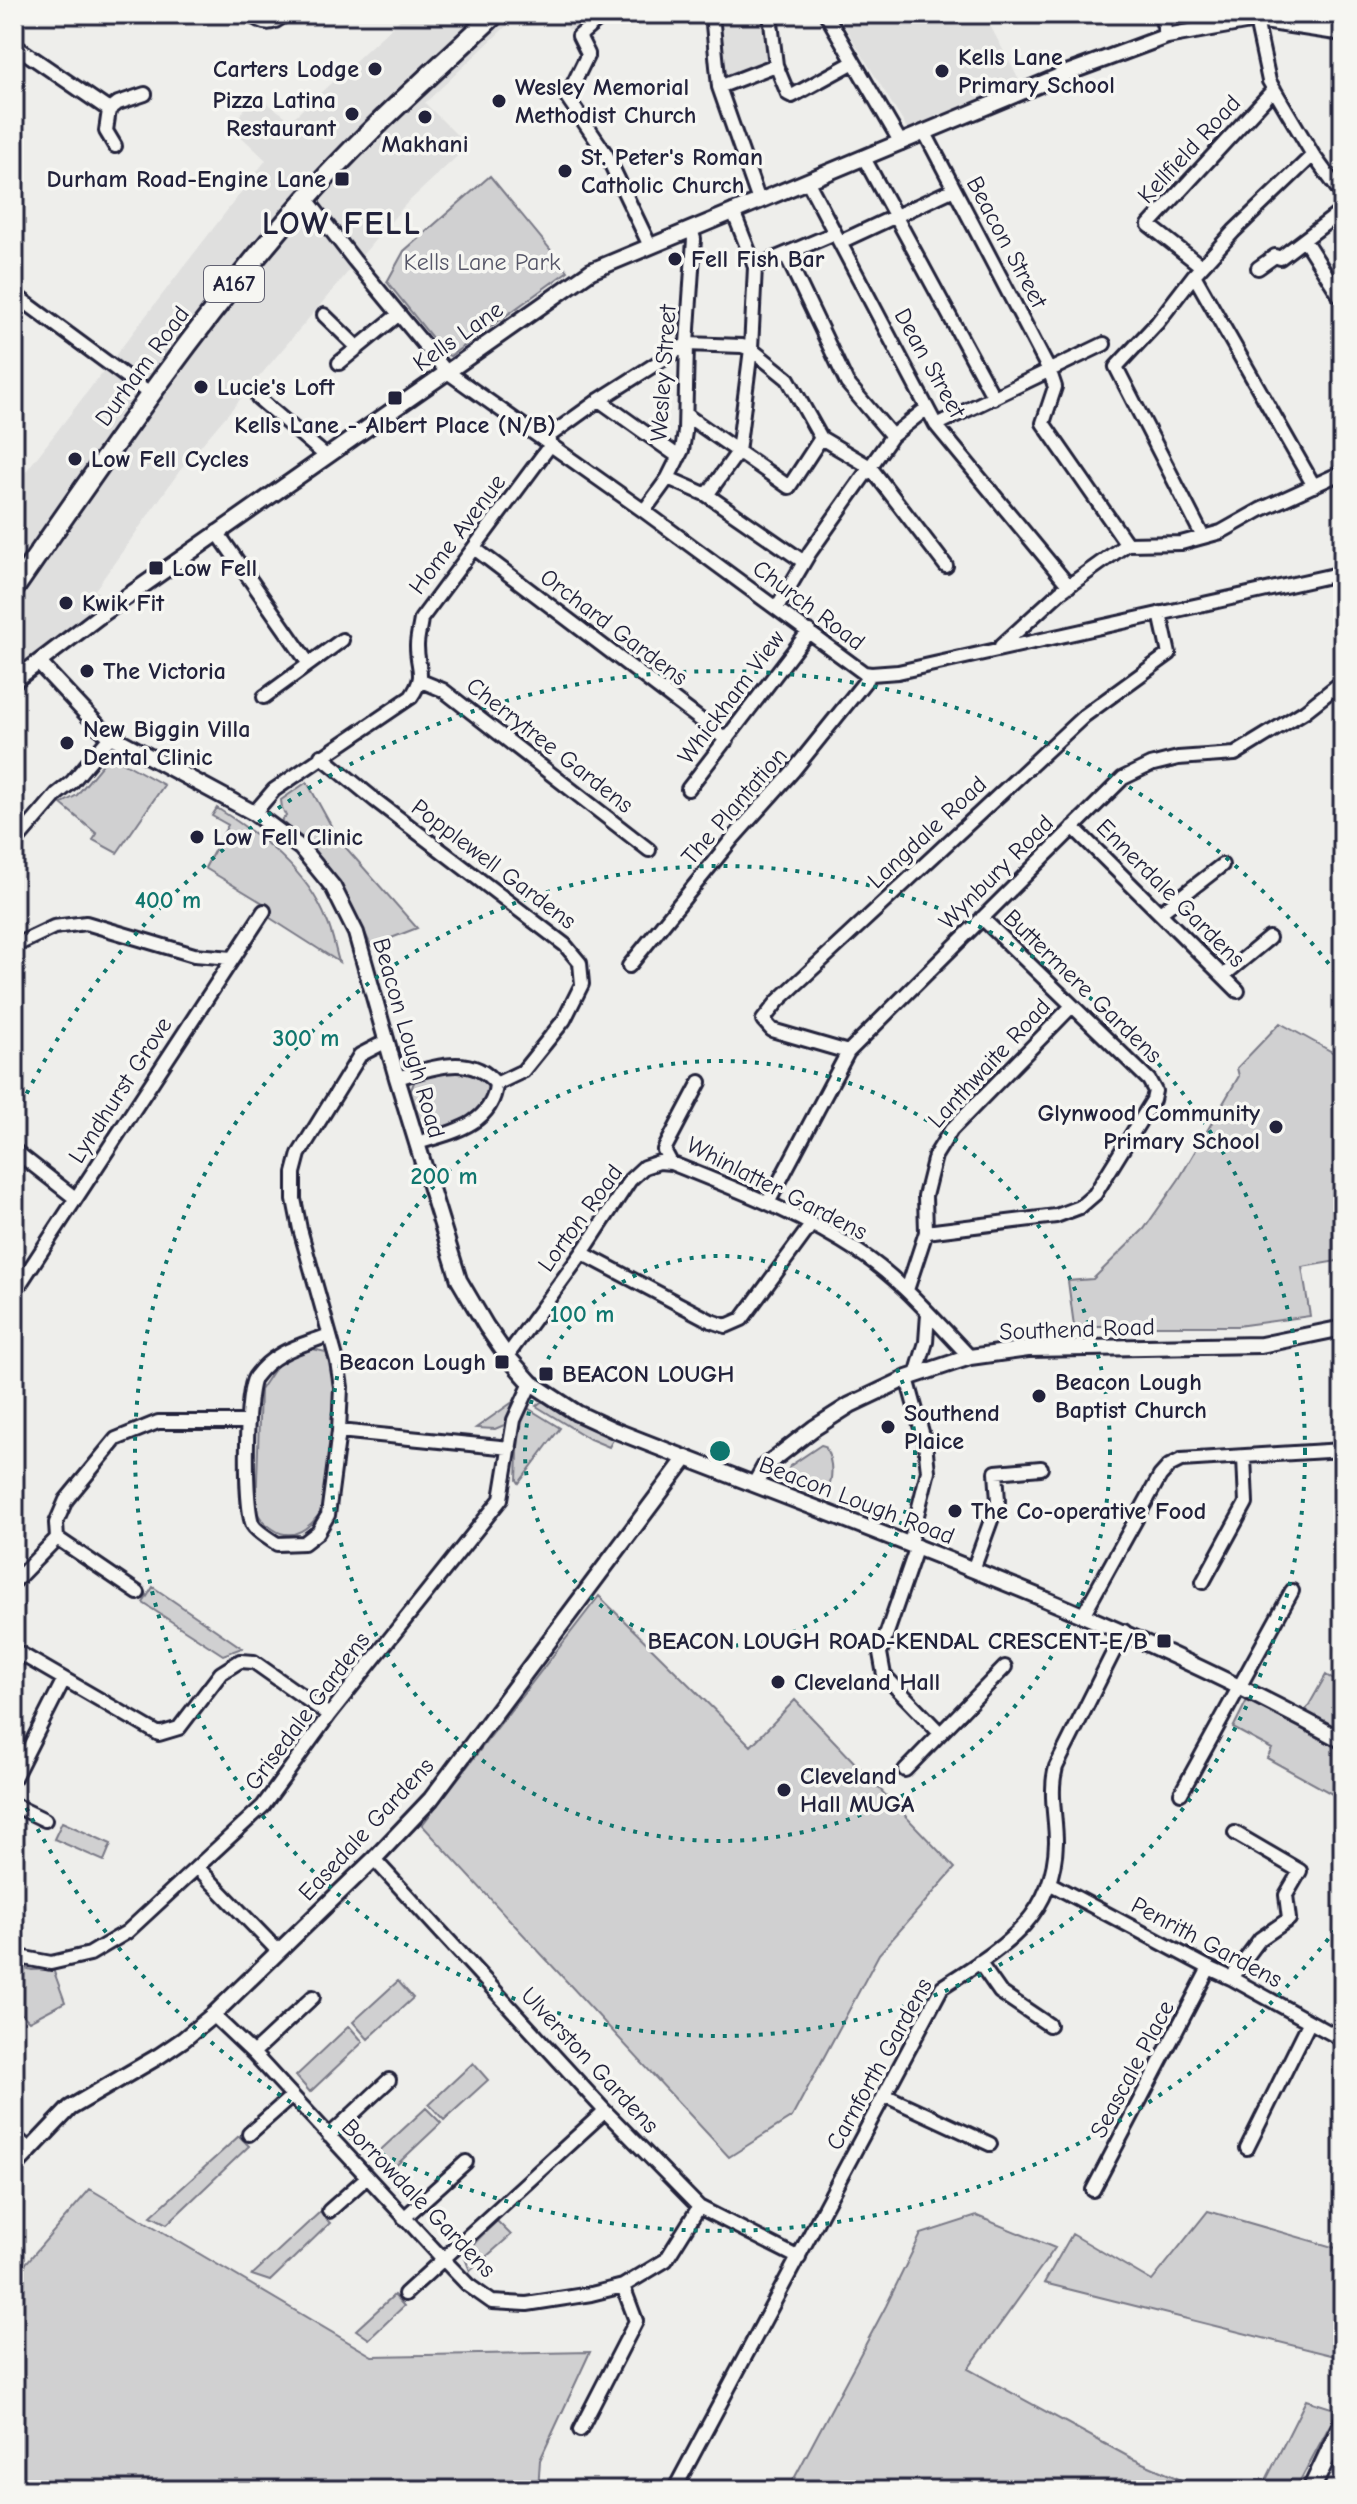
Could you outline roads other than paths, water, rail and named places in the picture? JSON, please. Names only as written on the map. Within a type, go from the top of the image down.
[{"type":"main road","name":"Durham Road","points":[[14,589],[212,312],[306,198],[485,17]]},
{"type":"main road","points":[[1311,2490],[1343,2422]]},
{"type":"street","points":[[249,14],[271,24],[285,14]]},
{"type":"street","points":[[605,14],[579,36],[588,54],[567,97],[606,154],[650,246]]},
{"type":"street","points":[[712,14],[719,87],[759,201]]},
{"type":"street","points":[[770,14],[776,65],[788,94],[792,96],[854,62]]},
{"type":"street","points":[[826,14],[901,143]]},
{"type":"street","points":[[1160,14],[1167,36]]},
{"type":"street","points":[[1254,17],[1269,81],[1313,155],[1343,196]]},
{"type":"street","name":"Kells Lane","points":[[14,681],[217,532],[578,279],[733,211],[1067,73],[1167,36],[1254,17],[1294,19],[1343,33]]},
{"type":"street","points":[[14,45],[109,110]]},
{"type":"street","points":[[719,87],[776,65]]},
{"type":"street","name":"Kellfield Road","points":[[1198,270],[1149,225],[1274,89]]},
{"type":"street","points":[[115,146],[106,131],[109,110],[118,103],[145,94]]},
{"type":"street","name":"Beacon Street","points":[[925,133],[1050,372]]},
{"type":"street","points":[[1203,537],[1116,367],[1157,323],[1198,270],[1313,155]]},
{"type":"street","points":[[864,158],[994,398]]},
{"type":"street","name":"Dean Street","points":[[808,182],[936,425],[1069,586]]},
{"type":"street","points":[[755,267],[895,216],[954,189]]},
{"type":"street","name":"Church Road","points":[[306,198],[446,371],[644,511],[864,673],[898,672],[1343,573]]},
{"type":"street","points":[[1258,268],[1305,241],[1343,210]]},
{"type":"street","points":[[707,495],[738,452],[751,349],[755,267],[733,211]]},
{"type":"street","name":"Wesley Street","points":[[644,511],[668,478],[682,450],[694,239],[691,229]]},
{"type":"street","points":[[1305,241],[1343,301]]},
{"type":"street","points":[[786,255],[847,383],[892,436]]},
{"type":"street","points":[[1198,270],[1314,486]]},
{"type":"street","points":[[14,294],[151,395]]},
{"type":"street","points":[[339,363],[399,314]]},
{"type":"street","points":[[324,315],[358,348]]},
{"type":"street","points":[[687,344],[751,349],[788,379],[821,438],[870,467],[946,566]]},
{"type":"street","name":"Home Avenue","points":[[421,681],[417,646],[421,619],[548,442],[599,400],[687,344]]},
{"type":"street","points":[[936,425],[1104,344]]},
{"type":"street","points":[[1050,372],[1055,387],[1043,423],[1127,544]]},
{"type":"street","points":[[258,398],[326,456]]},
{"type":"street","points":[[599,400],[679,457]]},
{"type":"street","points":[[777,608],[804,562],[892,436],[927,408]]},
{"type":"street","points":[[686,415],[789,487],[821,438]]},
{"type":"street","points":[[999,648],[1069,586],[1127,544],[1181,543],[1221,532],[1260,510],[1343,472]]},
{"type":"street","points":[[668,478],[707,495],[804,562]]},
{"type":"street","points":[[217,532],[309,664]]},
{"type":"street","name":"Orchard Gardens","points":[[474,548],[727,740]]},
{"type":"street","name":"Langdale Road","points":[[848,1052],[772,1030],[763,1020],[778,1001],[1084,716],[1169,654],[1160,613]]},
{"type":"street","name":"Whickham View","points":[[688,789],[809,631]]},
{"type":"street","points":[[264,697],[342,640]]},
{"type":"street","name":"Beacon Lough Road","points":[[39,663],[111,736],[254,813],[301,848],[333,887],[356,933],[459,1280],[486,1326],[531,1383],[577,1413],[1124,1631],[1343,1741]]},
{"type":"street","name":"The Plantation","points":[[629,966],[871,674]]},
{"type":"street","points":[[254,813],[274,790],[411,697],[421,681]]},
{"type":"street","name":"Cherrytree Gardens","points":[[421,681],[443,690],[649,850]]},
{"type":"street","name":"Wynbury Road","points":[[768,1203],[848,1052],[1123,778],[1150,765],[1178,758],[1235,754],[1305,711],[1343,681]]},
{"type":"street","points":[[14,844],[111,736]]},
{"type":"street","name":"Popplewell Gardens","points":[[321,756],[565,945],[580,963],[582,984],[564,1020],[523,1071],[496,1084]]},
{"type":"street","name":"Ennerdale Gardens","points":[[1073,827],[1238,991]]},
{"type":"street","points":[[1160,913],[1222,865]]},
{"type":"street","name":"Lyndhurst Grove","points":[[14,1293],[264,911]]},
{"type":"street","name":"Buttermere Gardens","points":[[926,1232],[1056,1216],[1080,1207],[1095,1194],[1153,1100],[1155,1091],[1149,1080],[982,918]]},
{"type":"street","points":[[14,946],[54,927],[86,923],[194,955],[233,958]]},
{"type":"street","points":[[1224,975],[1269,938]]},
{"type":"street","name":"Lanthwaite Road","points":[[907,1290],[926,1232],[925,1196],[935,1156],[951,1130],[1072,1006]]},
{"type":"street","points":[[329,1335],[273,1356],[253,1380],[248,1422],[248,1504],[253,1526],[277,1544],[304,1543],[318,1532],[328,1515],[339,1431],[341,1387],[337,1361],[300,1229],[294,1199],[294,1173],[299,1154],[360,1055],[387,1041]]},
{"type":"street","points":[[397,1078],[460,1064],[490,1075],[496,1084],[490,1106],[472,1124],[417,1143]]},
{"type":"street","name":"Whinlatter Gardens","points":[[700,1082],[664,1150],[671,1163],[768,1203],[860,1252],[907,1290],[970,1357]]},
{"type":"street","points":[[14,1150],[75,1198]]},
{"type":"street","name":"Lorton Road","points":[[507,1356],[582,1253],[630,1180],[644,1167],[659,1162],[671,1163]]},
{"type":"street","points":[[582,1253],[726,1326],[742,1319],[811,1225]]},
{"type":"street","points":[[928,1314],[926,1342],[911,1376],[928,1471],[914,1545],[880,1653],[880,1665],[884,1675],[940,1733]]},
{"type":"street","name":"Southend Road","points":[[755,1484],[765,1466],[850,1405],[911,1376],[970,1357],[1028,1349],[1261,1345],[1343,1328]]},
{"type":"street","name":"Grisedale Gardens","points":[[14,1956],[51,1963],[90,1954],[127,1932],[263,1806],[329,1715],[501,1499],[514,1420],[531,1383]]},
{"type":"street","points":[[14,1582],[57,1538],[56,1523],[66,1500],[116,1439],[158,1422],[248,1422]]},
{"type":"street","points":[[339,1431],[510,1448]]},
{"type":"street","points":[[1083,1615],[1160,1476],[1169,1466],[1181,1460],[1343,1450]]},
{"type":"street","points":[[1203,1582],[1246,1503],[1244,1457]]},
{"type":"street","name":"Easedale Gardens","points":[[14,2167],[70,2108],[159,2056],[213,2015],[374,1859],[431,1799],[686,1458]]},
{"type":"street","points":[[973,1570],[998,1501],[996,1472],[1041,1468]]},
{"type":"street","points":[[57,1538],[138,1593]]},
{"type":"street","points":[[1181,1793],[1292,1591]]},
{"type":"street","name":"Carnforth Gardens","points":[[674,2490],[942,1987],[1022,1930],[1049,1883],[1055,1865],[1056,1837],[1051,1783],[1056,1767],[1124,1631]]},
{"type":"street","points":[[14,1650],[159,1734],[179,1728],[221,1673],[240,1661],[254,1662],[329,1715]]},
{"type":"street","points":[[905,1770],[1005,1667]]},
{"type":"street","points":[[14,1778],[63,1681]]},
{"type":"street","points":[[14,1805],[45,1820]]},
{"type":"street","points":[[1231,1978],[1260,1939],[1289,1919],[1286,1895],[1300,1871],[1235,1833]]},
{"type":"street","name":"Ulverston Gardens","points":[[374,1859],[605,2111],[699,2207],[799,2258]]},
{"type":"street","points":[[197,1867],[278,1951]]},
{"type":"street","name":"Penrith Gardens","points":[[1049,1883],[1343,2040]]},
{"type":"street","points":[[979,1962],[1000,1992],[1049,2025]]},
{"type":"street","name":"Seascale Place","points":[[1093,2190],[1209,1968]]},
{"type":"street","points":[[253,2053],[313,1997]]},
{"type":"street","name":"Borrowdale Gardens","points":[[213,2015],[253,2053],[468,2285],[492,2302],[527,2304],[623,2286],[666,2260],[699,2207]]},
{"type":"street","points":[[1247,2148],[1309,2023]]},
{"type":"street","points":[[329,2136],[389,2080]]},
{"type":"street","points":[[884,2095],[990,2144]]},
{"type":"street","points":[[249,2134],[292,2096]]},
{"type":"street","points":[[405,2294],[605,2111]]},
{"type":"street","points":[[14,2136],[29,2149]]},
{"type":"street","points":[[404,2218],[466,2162]]},
{"type":"street","points":[[329,2211],[366,2178]]},
{"type":"street","points":[[580,2430],[636,2321],[623,2286]]},
{"type":"place","name":"Carters Lodge","points":[[375,69]]},
{"type":"place","name":"Kells Lane Primary School","points":[[942,71]]},
{"type":"place","name":"Wesley Memorial Methodist Church","points":[[499,101]]},
{"type":"place","name":"Pizza Latina Restaurant","points":[[352,114]]},
{"type":"place","name":"Makhani","points":[[425,117]]},
{"type":"place","name":"St. Peter's Roman Catholic Church","points":[[565,171]]},
{"type":"place","name":"Durham Road-Engine Lane","points":[[342,179]]},
{"type":"place","name":"Fell Fish Bar","points":[[675,259]]},
{"type":"place","name":"Lucie's Loft","points":[[201,387]]},
{"type":"place","name":"Kells Lane - Albert Place (N/B)","points":[[395,398]]},
{"type":"place","name":"Low Fell Cycles","points":[[75,459]]},
{"type":"place","name":"Low Fell","points":[[156,568]]},
{"type":"place","name":"Kwik Fit","points":[[66,603]]},
{"type":"place","name":"The Victoria","points":[[87,671]]},
{"type":"place","name":"New Biggin Villa Dental Clinic","points":[[67,743]]},
{"type":"place","name":"Low Fell Clinic","points":[[197,837]]},
{"type":"place","name":"Glynwood Community Primary School","points":[[1276,1127]]},
{"type":"place","name":"Beacon Lough","points":[[502,1362]]},
{"type":"place","name":"BEACON LOUGH","points":[[546,1374]]},
{"type":"place","name":"Beacon Lough Baptist Church","points":[[1039,1396]]},
{"type":"place","name":"Southend Plaice","points":[[888,1427]]},
{"type":"place","name":"The Co-operative Food","points":[[955,1511]]},
{"type":"place","name":"BEACON LOUGH ROAD-KENDAL CRESCENT-E/B","points":[[1164,1641]]},
{"type":"place","name":"Cleveland Hall","points":[[778,1682]]},
{"type":"place","name":"Cleveland Hall MUGA","points":[[784,1790]]},
{"type":"district","name":"LOW FELL","points":[[342,223]]},
{"type":"park label","name":"Kells Lane Park","points":[[482,262]]}]
